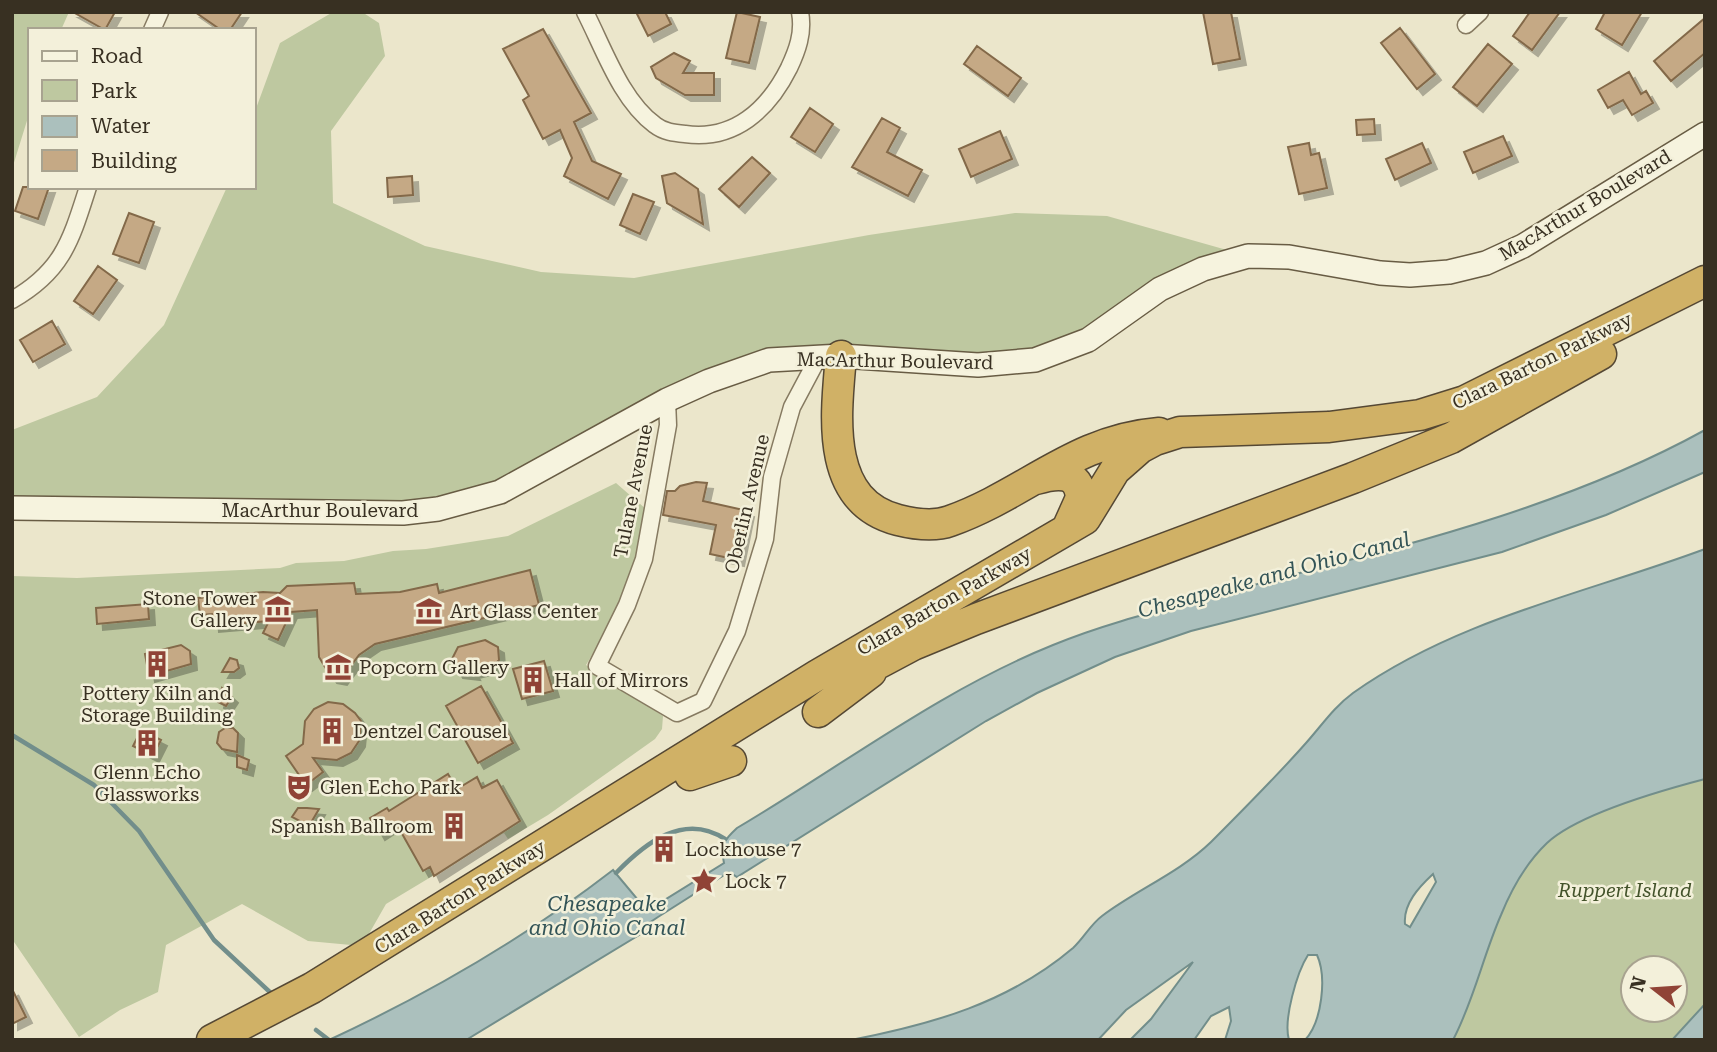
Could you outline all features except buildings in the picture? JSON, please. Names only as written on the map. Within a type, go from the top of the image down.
[{"type":"highway","name":"Clara Barton Parkway","points":[[212,1040],[312,988],[462,898],[816,676],[1084,519],[1115,470],[1128,457],[1155,440],[1180,432],[1329,427],[1420,415],[1465,401],[1705,281]]},
{"type":"highway","name":"Clara Barton Parkway","points":[[246,1040],[356,980],[840,684],[913,645],[1353,478],[1451,438],[1705,295]]},
{"type":"highway","points":[[830,357],[843,472],[853,489],[875,510],[905,522],[948,522],[1083,451],[1109,441],[1137,435],[1180,432]]},
{"type":"highway","points":[[1329,427],[1366,433],[1378,442],[1380,450],[1375,462],[1353,478]]},
{"type":"highway","points":[[1029,481],[1056,473],[1066,474],[1077,482],[1082,498],[1065,530]]},
{"type":"highway","points":[[818,712],[850,686],[913,645]]},
{"type":"highway","points":[[690,775],[731,761]]},
{"type":"main road","name":"MacArthur Boulevard","points":[[12,508],[403,513],[438,509],[500,492],[667,400],[709,381],[769,360],[830,357],[978,365],[1035,360],[1088,340],[1160,289],[1203,269],[1248,256],[1289,257],[1410,275],[1449,272],[1486,263],[1523,246],[1705,134]]},
{"type":"street","points":[[153,28],[160,12]]},
{"type":"street","points":[[585,12],[633,104],[655,125],[669,132],[701,136],[716,135],[742,124],[761,111],[776,94],[799,48],[800,12]]},
{"type":"street","points":[[1466,25],[1480,12]]},
{"type":"street","points":[[12,300],[34,288],[56,266],[69,243],[87,189]]},
{"type":"street","name":"Oberlin Avenue","points":[[667,709],[677,713],[687,711],[703,701],[737,631],[765,539],[772,477],[792,407],[830,357]]},
{"type":"street","name":"Tulane Avenue","points":[[667,400],[668,425],[644,559],[627,605],[597,666],[667,709]]},
{"type":"green space","points":[[12,12],[69,12],[62,28],[28,28],[28,117],[12,169]]},
{"type":"green space","points":[[333,12],[362,12],[379,23],[385,56],[331,131],[333,203],[425,246],[541,272],[634,278],[869,235],[1015,213],[1107,216],[1248,256],[1035,360],[769,360],[438,509],[12,508],[12,430],[97,397],[164,325],[226,189],[256,189],[256,109],[280,43]]},
{"type":"green space","name":"Glen Echo Park","points":[[616,483],[647,510],[624,590],[586,665],[663,716],[662,729],[655,739],[548,815],[508,839],[504,833],[386,904],[362,946],[308,941],[242,904],[166,945],[158,992],[120,1010],[79,1037],[12,939],[12,576],[77,578],[280,568],[296,563],[344,561],[393,551],[426,549],[508,536]]},
{"type":"green space","name":"Ruppert Island","points":[[1705,779],[1705,1004],[1689,1021],[1689,954],[1619,954],[1619,1024],[1687,1024],[1672,1040],[1453,1040],[1505,905],[1532,859],[1561,832],[1600,813],[1645,796]]},
{"type":"water","name":"Chesapeake and Ohio Canal","points":[[1705,430],[1705,472],[1606,515],[1502,552],[1191,631],[1115,657],[1037,693],[986,721],[737,877],[729,872],[649,923],[649,929],[466,1040],[329,1040],[476,963],[546,919],[613,870],[638,900],[653,907],[724,863],[724,843],[737,828],[970,684],[1053,645],[1120,622],[1415,542],[1534,505],[1650,458]]},
{"type":"water","points":[[1705,549],[1705,779],[1645,796],[1579,822],[1561,832],[1539,851],[1520,876],[1505,905],[1453,1040],[1305,1040],[1319,1011],[1322,987],[1317,955],[1308,955],[1292,996],[1288,1021],[1289,1040],[1225,1040],[1231,1021],[1229,1007],[1211,1016],[1194,1040],[1130,1040],[1151,1019],[1193,962],[1126,1010],[1098,1040],[851,1040],[911,1027],[968,1009],[996,997],[1048,967],[1073,948],[1102,916],[1199,853],[1295,756],[1340,704],[1393,667],[1435,645],[1479,627]],"holes":[[[1433,874],[1436,882],[1410,927],[1405,924],[1409,903],[1417,890]]]},
{"type":"water","points":[[1705,1004],[1705,1040],[1672,1040],[1689,1024]]},
{"type":"waterway","points":[[12,735],[94,785],[139,831],[214,940],[273,995]]},
{"type":"waterway","points":[[616,873],[652,842],[680,830],[710,831],[725,839]]},
{"type":"waterway","points":[[316,1030],[329,1040]]},
{"type":"place","name":"Stone Tower Gallery","points":[[278,609]]},
{"type":"place","name":"Art Glass Center","points":[[429,611]]},
{"type":"place","name":"Pottery Kiln and Storage Building","points":[[157,664]]},
{"type":"place","name":"Popcorn Gallery","points":[[338,667]]},
{"type":"place","name":"Hall of Mirrors","points":[[533,680]]},
{"type":"place","name":"Dentzel Carousel","points":[[332,731]]},
{"type":"place","name":"Glenn Echo Glassworks","points":[[147,743]]},
{"type":"place","name":"Glen Echo Park","points":[[299,787]]},
{"type":"place","name":"Spanish Ballroom","points":[[454,826]]},
{"type":"place","name":"Lockhouse 7","points":[[664,849]]},
{"type":"place","name":"Lock 7","points":[[704,881]]}]
